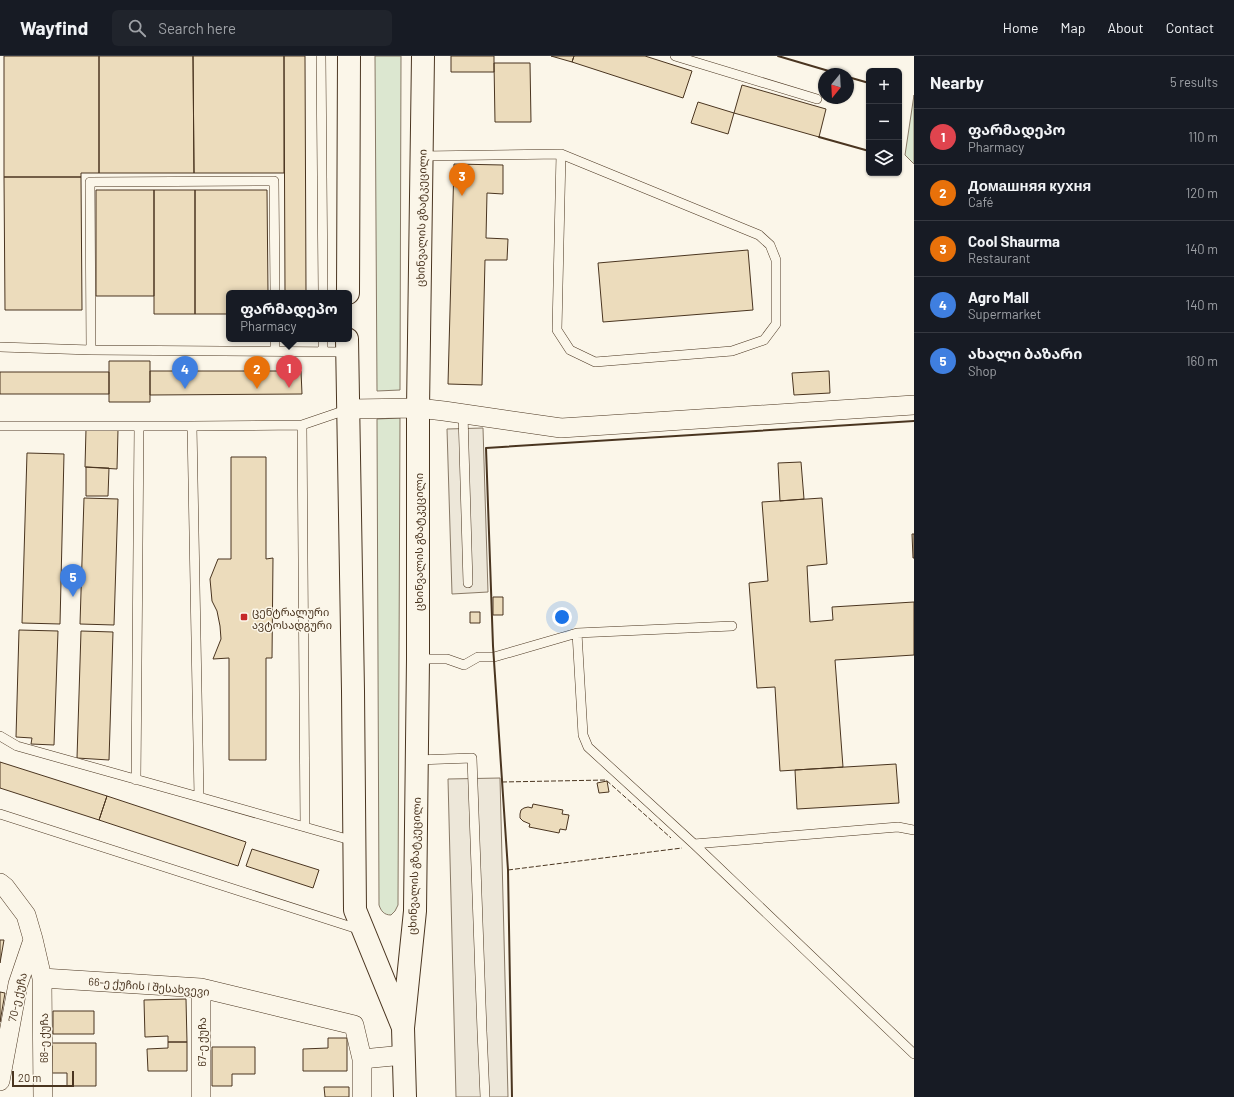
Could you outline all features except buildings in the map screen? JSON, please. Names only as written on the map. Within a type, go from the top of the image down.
[{"type":"main road","points":[[348,290],[349,56]]},
{"type":"main road","name":"ცხინვალის გზატკეცილი","points":[[404,1097],[403,1028],[415,911],[418,659],[418,408],[423,56]]},
{"type":"main road","name":"ცხინვალის გზატკეცილი","points":[[347,345],[353,668],[355,910],[365,931],[403,1028]]},
{"type":"street","points":[[349,409],[418,408],[561,428],[914,405]]},
{"type":"street","points":[[0,883],[5,887],[26,915],[42,978]]},
{"type":"street","name":"70-ე ქუჩა","points":[[0,1080],[18,984],[33,939]]},
{"type":"street","name":"66-ე ქუჩის I შესახვევი","points":[[42,978],[201,988],[354,1025],[362,1059]]},
{"type":"street","name":"68-ე ქუჩა","points":[[42,978],[43,1097]]},
{"type":"street","name":"67-ე ქუჩა","points":[[201,988],[201,1097]]},
{"type":"street","points":[[362,1097],[362,1059],[404,1055]]},
{"type":"lane","points":[[321,56],[323,290]]},
{"type":"lane","points":[[675,56],[817,99]]},
{"type":"lane","points":[[422,156],[561,154],[759,235],[770,245],[776,260],[776,324],[764,340],[732,351],[595,362],[570,350],[557,330],[561,154]]},
{"type":"lane","points":[[91,350],[90,182],[274,181],[275,290]]},
{"type":"lane","points":[[275,342],[275,351]]},
{"type":"lane","points":[[323,342],[323,351]]},
{"type":"lane","points":[[0,347],[91,350],[323,351],[347,345]]},
{"type":"lane","points":[[0,426],[302,425],[349,409]]},
{"type":"lane","points":[[463,414],[468,583]]},
{"type":"lane","points":[[302,425],[305,827]]},
{"type":"lane","points":[[136,780],[139,426]]},
{"type":"lane","points":[[192,426],[199,797]]},
{"type":"lane","points":[[418,659],[447,659],[464,665],[478,657],[494,657],[576,633],[732,626]]},
{"type":"lane","points":[[576,633],[583,735],[588,747],[694,844],[914,1054]]},
{"type":"lane","points":[[0,736],[17,746],[354,841]]},
{"type":"lane","points":[[417,760],[472,758],[485,1097]]},
{"type":"lane","points":[[0,814],[365,931]]},
{"type":"lane","points":[[694,844],[898,827],[914,830]]},
{"type":"green space","points":[[375,56],[401,56],[400,390],[377,391]]},
{"type":"green space","points":[[914,95],[914,164],[905,155]]},
{"type":"green space","points":[[400,418],[398,905],[391,915],[383,912],[379,905],[377,419]]},
{"type":"shaded area","points":[[483,428],[488,592],[452,594],[447,429]]},
{"type":"shaded area","points":[[500,778],[508,1097],[456,1097],[448,779]]},
{"type":"fence","points":[[502,782],[606,780],[671,838]]},
{"type":"fence","points":[[508,870],[682,848]]},
{"type":"wall","points":[[778,56],[819,68]]},
{"type":"wall","points":[[854,79],[866,82]]},
{"type":"wall","points":[[819,137],[866,150]]},
{"type":"wall","points":[[512,1097],[508,870],[493,646],[486,448],[914,421]]},
{"type":"place","name":"Cool Shaurma","points":[[462,196]]},
{"type":"place","name":"ფარმადეპო","points":[[289,388]]},
{"type":"place","name":"Agro Mall","points":[[185,389]]},
{"type":"place","name":"Домашняя кухня","points":[[257,389]]},
{"type":"place","name":"ახალი ბაზარი","points":[[73,597]]},
{"type":"place","name":"ცენტრალური ავტოსადგური","points":[[244,617]]}]
